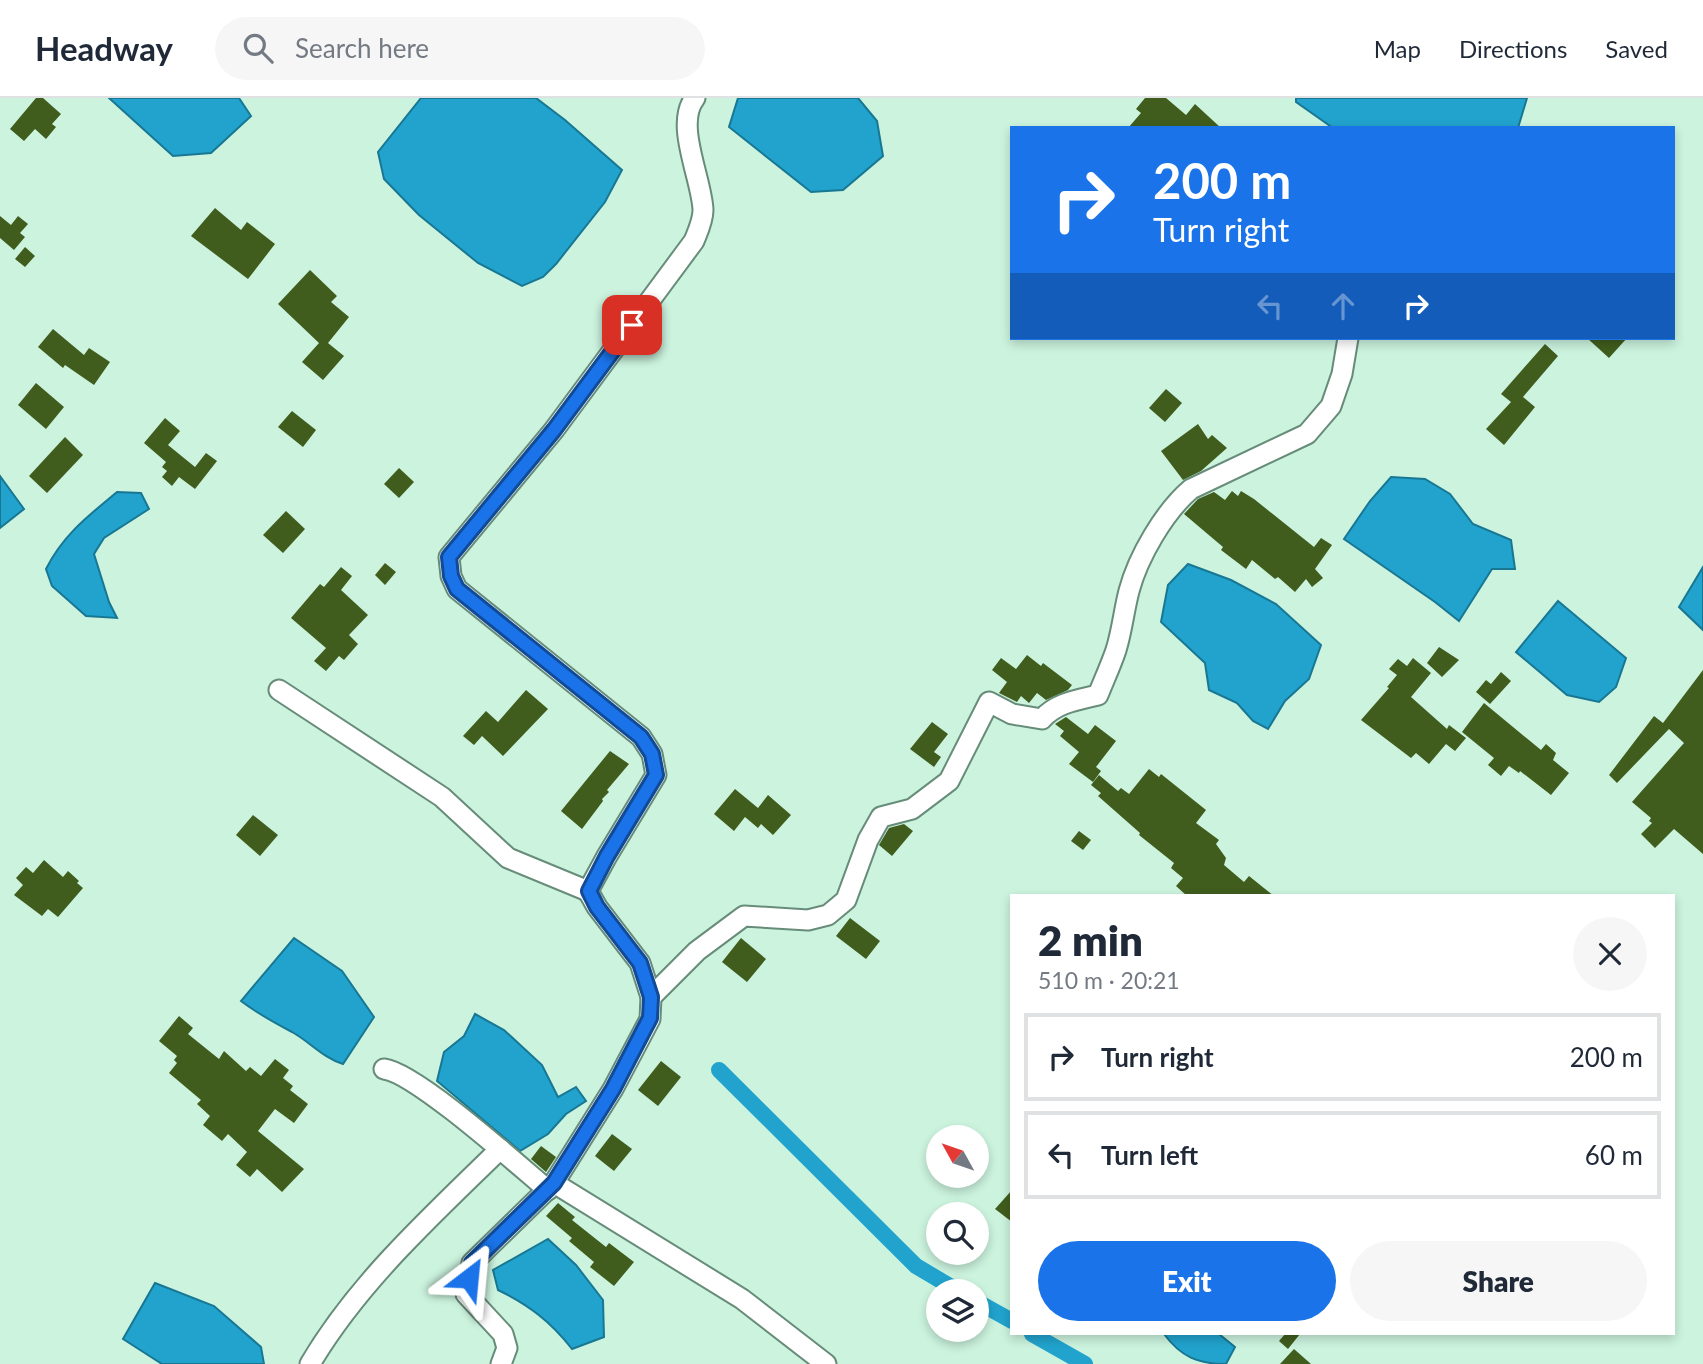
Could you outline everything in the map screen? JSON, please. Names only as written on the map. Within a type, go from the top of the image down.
[{"type":"street","points":[[589,891],[656,775],[652,754],[641,737],[457,589],[451,576],[449,557],[554,430],[694,241],[701,224],[703,209],[687,125],[690,104],[695,98]]},
{"type":"street","points":[[651,997],[697,951],[744,916],[808,920],[828,915],[846,900],[868,840],[881,817],[912,808],[949,781],[989,702],[1012,714],[1042,719],[1049,710],[1098,695],[1116,649],[1129,589],[1139,560],[1180,498],[1191,489],[1307,434],[1331,406],[1342,374],[1348,340]]},
{"type":"street","points":[[279,690],[442,797],[508,858],[589,891],[597,907],[640,963],[651,997],[650,1018],[613,1089],[551,1186],[472,1263],[466,1294],[503,1335],[507,1348],[501,1364]]},
{"type":"street","points":[[384,1069],[393,1070],[434,1097],[551,1186],[742,1299],[826,1364]]},
{"type":"street","points":[[310,1364],[330,1331],[394,1254],[500,1149]]},
{"type":"water","points":[[109,98],[239,98],[251,116],[211,153],[173,156]]},
{"type":"water","points":[[421,98],[536,98],[622,170],[605,202],[543,277],[522,286],[478,263],[419,215],[384,179],[378,152]]},
{"type":"water","points":[[738,98],[858,98],[877,121],[883,156],[843,190],[811,192],[729,127]]},
{"type":"water","points":[[1296,98],[1527,98],[1519,126],[1330,126],[1296,102]]},
{"type":"water","points":[[0,476],[24,509],[0,528]]},
{"type":"water","points":[[1391,477],[1425,479],[1450,494],[1473,524],[1511,540],[1515,569],[1492,569],[1459,621],[1344,539],[1370,501]]},
{"type":"water","points":[[117,492],[141,493],[149,509],[104,538],[94,554],[109,602],[117,618],[86,616],[52,586],[46,569],[68,536]]},
{"type":"water","points":[[1188,564],[1231,580],[1276,604],[1321,645],[1309,679],[1285,701],[1268,729],[1253,721],[1237,703],[1209,690],[1205,663],[1161,622],[1168,585]]},
{"type":"water","points":[[1703,567],[1703,630],[1679,607]]},
{"type":"water","points":[[1558,601],[1626,658],[1616,687],[1599,702],[1567,695],[1516,652]]},
{"type":"water","points":[[294,938],[342,971],[374,1017],[343,1064],[329,1058],[299,1036],[241,1001]]},
{"type":"water","points":[[475,1014],[504,1030],[542,1065],[558,1097],[576,1087],[586,1101],[566,1114],[548,1134],[520,1151],[437,1081],[444,1052],[464,1036]]},
{"type":"water","points":[[548,1239],[576,1265],[603,1300],[604,1337],[572,1349],[539,1315],[498,1290],[493,1270]]},
{"type":"water","points":[[155,1283],[214,1306],[261,1347],[264,1364],[162,1364],[123,1339]]},
{"type":"water","points":[[1165,1335],[1220,1335],[1235,1347],[1226,1364],[1199,1361],[1177,1348]]},
{"type":"building","points":[[36,98],[43,98],[61,114],[52,124],[56,127],[46,139],[35,129],[24,141],[10,129]]},
{"type":"building","points":[[1145,98],[1166,98],[1186,115],[1195,104],[1219,126],[1130,126],[1141,113],[1136,109]]},
{"type":"building","points":[[215,208],[241,230],[247,222],[275,244],[248,279],[191,236]]},
{"type":"building","points":[[0,216],[11,225],[18,216],[28,224],[20,233],[25,237],[14,250],[0,238]]},
{"type":"building","points":[[25,247],[35,256],[25,267],[15,259]]},
{"type":"building","points":[[310,270],[337,296],[331,302],[349,317],[328,343],[344,356],[323,380],[302,362],[319,343],[278,304]]},
{"type":"building","points":[[53,329],[84,355],[89,348],[110,362],[94,385],[65,365],[63,368],[38,347]]},
{"type":"building","points":[[1589,340],[1625,340],[1609,358]]},
{"type":"building","points":[[1545,344],[1558,356],[1523,397],[1535,407],[1504,445],[1486,429],[1511,402],[1501,394]]},
{"type":"building","points":[[36,383],[64,407],[46,429],[18,405]]},
{"type":"building","points":[[1166,389],[1182,403],[1165,422],[1149,408]]},
{"type":"building","points":[[292,411],[316,430],[303,447],[278,427]]},
{"type":"building","points":[[165,418],[180,431],[168,445],[195,467],[206,453],[217,461],[195,489],[179,477],[172,486],[162,477],[167,471],[162,467],[166,462],[144,443]]},
{"type":"building","points":[[1198,424],[1208,439],[1212,435],[1227,448],[1201,471],[1183,480],[1161,451]]},
{"type":"building","points":[[65,437],[83,455],[47,493],[29,476]]},
{"type":"building","points":[[399,468],[414,482],[399,498],[384,484]]},
{"type":"building","points":[[1232,491],[1238,496],[1241,491],[1254,499],[1314,547],[1321,538],[1332,545],[1315,569],[1323,578],[1312,587],[1306,579],[1295,592],[1252,560],[1246,569],[1221,550],[1223,547],[1184,514],[1198,499],[1214,492],[1225,500]]},
{"type":"building","points":[[286,511],[305,529],[283,553],[263,535]]},
{"type":"building","points":[[385,563],[396,572],[385,585],[375,575]]},
{"type":"building","points":[[341,567],[352,576],[341,590],[368,615],[349,635],[358,644],[344,660],[339,656],[326,671],[314,661],[326,648],[291,618],[320,584],[324,587]]},
{"type":"building","points":[[1439,647],[1459,660],[1442,677],[1427,663]]},
{"type":"building","points":[[1027,655],[1041,666],[1043,663],[1072,685],[1068,690],[1046,700],[1037,693],[1029,703],[1021,696],[1017,702],[999,693],[1007,682],[992,670],[1001,658],[1016,669]]},
{"type":"building","points":[[1413,658],[1431,673],[1411,697],[1447,729],[1449,725],[1466,738],[1455,751],[1446,744],[1429,764],[1416,753],[1411,758],[1361,720],[1397,675],[1389,669],[1398,659],[1407,666]]},
{"type":"building","points":[[1703,670],[1703,854],[1674,829],[1655,848],[1641,834],[1652,823],[1649,821],[1651,818],[1632,802],[1684,743],[1669,729],[1617,783],[1609,775],[1654,716],[1663,723]]},
{"type":"building","points":[[1501,672],[1511,681],[1490,704],[1476,692],[1486,680],[1491,684]]},
{"type":"building","points":[[526,690],[548,709],[503,756],[482,736],[474,745],[463,736],[486,711],[498,722]]},
{"type":"building","points":[[1484,703],[1541,750],[1546,744],[1556,753],[1553,760],[1569,773],[1551,795],[1520,771],[1519,773],[1509,766],[1501,776],[1488,765],[1494,758],[1462,732]]},
{"type":"building","points":[[1066,717],[1088,734],[1095,725],[1116,741],[1096,767],[1101,771],[1093,782],[1069,764],[1079,752],[1060,736],[1064,731],[1055,724]]},
{"type":"building","points":[[932,722],[948,734],[934,752],[941,757],[934,767],[910,749]]},
{"type":"building","points":[[610,751],[629,764],[607,790],[609,792],[582,829],[561,811]]},
{"type":"building","points":[[1149,769],[1159,777],[1161,774],[1206,810],[1196,823],[1219,840],[1216,844],[1226,858],[1224,865],[1244,882],[1249,876],[1272,894],[1185,894],[1176,886],[1183,878],[1171,868],[1174,863],[1139,835],[1140,833],[1098,796],[1101,793],[1091,785],[1099,775],[1118,791],[1121,788],[1129,794]]},
{"type":"building","points":[[735,789],[758,808],[768,795],[791,815],[773,835],[761,824],[758,828],[745,817],[734,831],[714,814]]},
{"type":"building","points":[[253,815],[278,835],[260,856],[236,835]]},
{"type":"building","points":[[904,824],[913,831],[892,856],[879,845],[889,828]]},
{"type":"building","points":[[1079,831],[1091,840],[1083,850],[1071,841]]},
{"type":"building","points":[[44,860],[63,877],[68,871],[83,888],[58,917],[48,909],[42,916],[14,895],[23,885],[16,878],[26,867],[33,873]]},
{"type":"building","points":[[850,918],[880,941],[866,959],[836,936]]},
{"type":"building","points":[[741,938],[766,959],[747,982],[722,962]]},
{"type":"building","points":[[179,1016],[193,1028],[188,1034],[219,1059],[224,1051],[246,1071],[250,1067],[261,1076],[275,1059],[289,1070],[283,1078],[293,1086],[290,1090],[308,1104],[294,1123],[275,1109],[258,1131],[304,1169],[282,1192],[257,1169],[250,1177],[236,1165],[247,1152],[228,1134],[222,1141],[203,1125],[210,1116],[197,1104],[201,1100],[169,1073],[177,1063],[174,1060],[177,1056],[159,1041]]},
{"type":"building","points":[[661,1061],[681,1077],[658,1106],[638,1090]]},
{"type":"building","points":[[612,1134],[632,1149],[614,1171],[595,1156]]},
{"type":"building","points":[[541,1146],[556,1157],[546,1172],[531,1159]]},
{"type":"building","points":[[1010,1192],[1010,1220],[995,1209]]},
{"type":"building","points":[[558,1203],[575,1217],[572,1220],[606,1247],[609,1243],[634,1262],[614,1286],[590,1267],[594,1262],[569,1241],[572,1238],[546,1216]]},
{"type":"building","points":[[1284,1335],[1299,1335],[1288,1349],[1279,1341]]},
{"type":"building","points":[[1294,1349],[1311,1364],[1280,1364]]},
{"type":"waterway","points":[[719,1070],[916,1266],[938,1279]]},
{"type":"waterway","points":[[989,1308],[1010,1320]]},
{"type":"waterway","points":[[1034,1335],[1085,1364]]},
{"type":"route","points":[[469,1278],[472,1263],[554,1183],[613,1089],[650,1018],[651,997],[640,963],[597,907],[589,891],[656,775],[652,754],[641,737],[457,589],[451,576],[449,557],[554,430],[632,325]]}]
